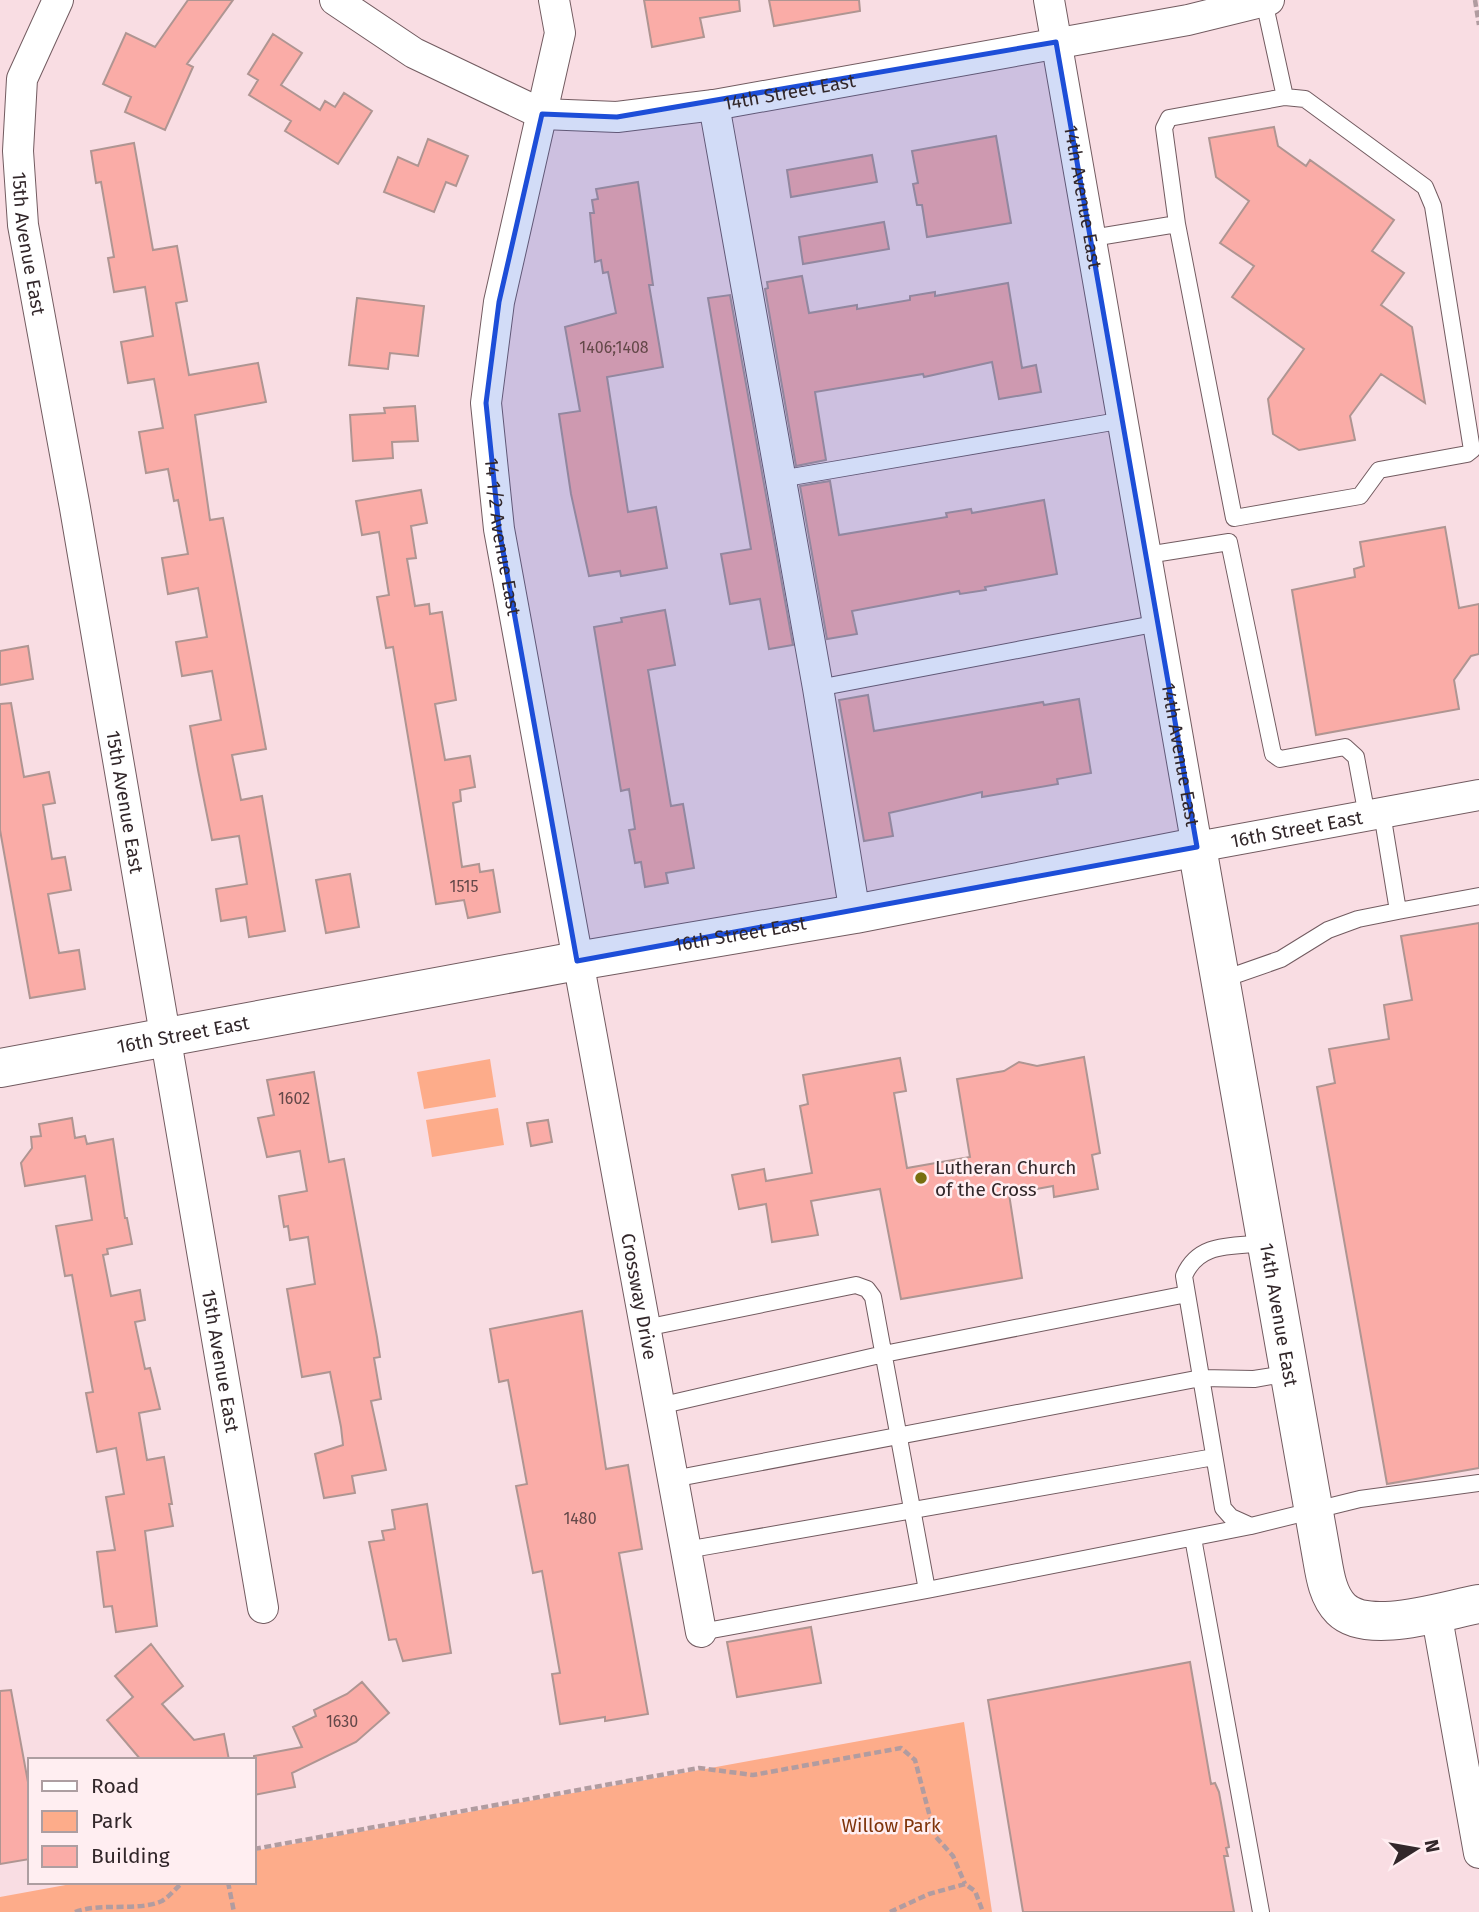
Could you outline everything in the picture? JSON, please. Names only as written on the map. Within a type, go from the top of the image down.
[{"type":"street","name":"15th Avenue East","points":[[58,0],[22,79],[18,151],[23,225],[75,508],[263,1608]]},
{"type":"street","name":"14th Street East","points":[[335,0],[414,53],[542,114],[617,117],[714,105],[1056,42],[1186,10],[1266,0]]},
{"type":"street","name":"14 1/2 Avenue East","points":[[554,0],[560,33],[499,302],[486,403],[499,528],[577,961]]},
{"type":"street","name":"14th Avenue East","points":[[1049,0],[1326,1579],[1341,1609],[1367,1622],[1479,1604]]},
{"type":"street","points":[[714,105],[818,688],[855,914]]},
{"type":"street","name":"16th Street East","points":[[0,1068],[577,961],[855,914],[1479,795]]},
{"type":"street","name":"Crossway Drive","points":[[577,961],[701,1632]]},
{"type":"street","points":[[1436,1612],[1479,1853]]},
{"type":"lane","points":[[1266,0],[1285,97]]},
{"type":"lane","points":[[1234,518],[1360,496],[1379,470],[1467,454],[1474,444],[1433,206],[1425,187],[1306,99],[1285,97],[1169,118],[1164,128],[1177,224],[1234,518],[1229,542],[1273,754],[1280,759],[1345,747],[1351,750],[1356,757],[1374,815],[1398,911]]},
{"type":"lane","points":[[1092,238],[1177,224]]},
{"type":"lane","points":[[780,479],[1124,420]]},
{"type":"lane","points":[[1147,555],[1229,542]]},
{"type":"lane","points":[[818,688],[1159,623]]},
{"type":"lane","points":[[1221,980],[1282,959],[1328,930],[1357,919],[1479,895]]},
{"type":"lane","points":[[1251,1526],[1231,1517],[1223,1508],[1184,1276],[1190,1262],[1203,1251],[1267,1243]]},
{"type":"lane","points":[[645,1328],[856,1285],[867,1289],[873,1297],[927,1590]]},
{"type":"lane","points":[[659,1406],[884,1354],[1187,1294]]},
{"type":"lane","points":[[673,1479],[1201,1378],[1254,1379],[1290,1373]]},
{"type":"lane","points":[[686,1550],[1214,1457]]},
{"type":"lane","points":[[701,1632],[1193,1538],[1360,1499],[1479,1483]]},
{"type":"lane","points":[[1193,1538],[1262,1912]]},
{"type":"path","points":[[1475,0],[1479,25]]},
{"type":"path","points":[[256,1849],[699,1768],[753,1775],[901,1748],[915,1760],[935,1836],[953,1856],[965,1884],[975,1891],[983,1912]]},
{"type":"path","points":[[75,1912],[88,1907],[128,1910],[161,1903],[181,1884]]},
{"type":"path","points":[[228,1884],[234,1912]]},
{"type":"path","points":[[890,1912],[929,1894],[965,1884]]},
{"type":"highlighted area","points":[[1056,42],[1197,847],[577,961],[499,529],[486,403],[499,302],[542,114],[617,117]]},
{"type":"green space","points":[[490,1059],[496,1097],[424,1109],[417,1072]]},
{"type":"green space","points":[[498,1108],[504,1145],[432,1157],[426,1120]]},
{"type":"green space","name":"Willow Park","points":[[964,1722],[992,1912],[0,1912],[0,1897],[71,1884],[256,1884],[256,1851]]},
{"type":"building","points":[[188,0],[233,0],[187,64],[193,67],[165,130],[125,112],[131,97],[103,84],[126,33],[155,47]]},
{"type":"building","points":[[644,0],[739,0],[740,11],[700,18],[704,37],[652,47]]},
{"type":"building","points":[[769,0],[859,0],[860,11],[774,26]]},
{"type":"building","points":[[273,34],[302,53],[281,85],[320,110],[325,101],[335,107],[344,93],[372,111],[338,164],[285,131],[291,121],[249,95],[258,80],[248,74]]},
{"type":"building","points":[[1274,127],[1278,146],[1306,166],[1310,160],[1394,220],[1372,251],[1404,273],[1381,305],[1412,327],[1425,403],[1381,374],[1350,416],[1355,440],[1299,450],[1273,434],[1268,399],[1304,349],[1232,297],[1254,266],[1220,243],[1249,201],[1216,177],[1209,138]]},
{"type":"building","points":[[996,136],[1011,223],[927,237],[922,205],[917,205],[913,184],[918,183],[912,151]]},
{"type":"building","points":[[428,139],[468,156],[456,186],[446,182],[434,212],[384,192],[398,157],[418,166]]},
{"type":"building","points":[[134,143],[153,250],[177,246],[187,301],[176,303],[189,375],[258,363],[266,402],[195,415],[210,520],[223,518],[266,749],[232,755],[241,800],[262,796],[285,931],[249,937],[246,917],[221,921],[216,889],[247,884],[239,836],[212,840],[190,726],[221,720],[212,671],[182,676],[176,642],[207,637],[198,588],[168,594],[162,558],[188,554],[178,500],[174,501],[168,469],[146,473],[139,432],[163,428],[154,379],[128,383],[121,342],[153,336],[145,287],[114,292],[108,258],[114,257],[101,182],[96,183],[91,151]]},
{"type":"building","points":[[872,155],[877,182],[791,197],[787,170]]},
{"type":"building","points":[[638,182],[653,285],[649,285],[663,367],[607,377],[628,512],[656,507],[667,568],[621,576],[620,571],[589,576],[571,494],[559,414],[580,411],[565,327],[616,313],[608,272],[603,273],[601,260],[595,262],[590,213],[594,213],[592,200],[598,199],[596,189]]},
{"type":"building","points":[[884,222],[889,249],[803,264],[799,237]]},
{"type":"building","points":[[802,276],[809,313],[857,305],[857,309],[910,300],[910,296],[935,292],[935,296],[1008,283],[1022,368],[1036,365],[1041,392],[999,399],[992,362],[924,377],[923,374],[815,392],[826,460],[796,466],[765,289],[768,288],[767,282]]},
{"type":"building","points":[[730,295],[793,645],[769,649],[760,599],[730,604],[721,554],[751,549],[708,298]]},
{"type":"building","points":[[357,298],[424,306],[418,356],[390,353],[388,369],[349,365]]},
{"type":"building","points":[[415,406],[418,441],[392,442],[393,458],[353,461],[350,415],[385,413],[384,408]]},
{"type":"building","points":[[830,481],[839,535],[947,517],[946,513],[971,509],[972,513],[1044,500],[1057,574],[985,587],[986,590],[960,594],[959,591],[852,611],[857,634],[827,639],[800,486]]},
{"type":"building","points":[[421,490],[427,523],[411,526],[416,558],[407,559],[415,606],[429,604],[430,614],[442,612],[456,700],[435,704],[445,760],[470,756],[475,787],[460,790],[461,801],[453,803],[462,867],[479,864],[480,872],[493,870],[500,912],[468,918],[464,900],[436,904],[393,647],[386,648],[377,597],[389,595],[379,532],[362,535],[356,501]]},
{"type":"building","points":[[1445,527],[1459,608],[1479,604],[1479,654],[1471,656],[1454,680],[1459,709],[1316,735],[1292,590],[1355,577],[1354,569],[1364,566],[1360,542]]},
{"type":"building","points":[[665,610],[675,665],[648,670],[671,806],[683,804],[694,868],[666,873],[668,883],[645,887],[641,862],[635,863],[629,830],[635,829],[629,789],[621,791],[594,627],[622,622],[621,618]]},
{"type":"building","points":[[28,646],[33,679],[0,685],[0,651]]},
{"type":"building","points":[[868,695],[874,731],[1043,702],[1044,705],[1079,699],[1091,773],[1057,779],[1058,784],[982,797],[982,792],[889,813],[893,836],[864,841],[839,700]]},
{"type":"building","points":[[11,703],[24,777],[49,772],[55,803],[43,805],[52,859],[65,857],[71,890],[48,894],[59,953],[79,950],[85,989],[30,998],[0,830],[0,704]]},
{"type":"building","points":[[350,874],[359,927],[326,933],[316,880]]},
{"type":"building","points":[[1479,923],[1479,1468],[1387,1484],[1317,1087],[1335,1083],[1329,1049],[1389,1039],[1384,1005],[1412,1000],[1401,936]]},
{"type":"building","name":"Lutheran Church of the Cross","points":[[1084,1057],[1100,1153],[1092,1155],[1098,1189],[1054,1197],[1053,1186],[1009,1194],[1022,1278],[901,1299],[880,1189],[811,1201],[818,1235],[772,1242],[766,1204],[739,1209],[732,1175],[764,1169],[766,1181],[812,1173],[800,1106],[808,1104],[803,1075],[900,1058],[906,1091],[894,1093],[907,1168],[970,1157],[957,1079],[1004,1071],[1019,1062],[1037,1066]]},
{"type":"building","points":[[314,1072],[329,1162],[344,1159],[377,1337],[380,1357],[374,1358],[381,1399],[371,1401],[386,1470],[352,1476],[355,1493],[324,1498],[315,1454],[343,1445],[341,1427],[330,1372],[302,1377],[287,1289],[315,1284],[308,1237],[290,1240],[288,1226],[284,1227],[279,1196],[307,1191],[300,1151],[267,1157],[258,1118],[274,1115],[267,1080]]},
{"type":"building","points":[[72,1118],[75,1138],[85,1136],[87,1144],[113,1139],[125,1218],[132,1244],[107,1249],[108,1254],[103,1255],[111,1296],[140,1290],[145,1320],[135,1322],[145,1369],[150,1368],[160,1409],[139,1413],[147,1460],[164,1457],[172,1504],[169,1504],[173,1526],[145,1531],[157,1626],[116,1632],[112,1606],[104,1607],[97,1552],[115,1550],[106,1497],[124,1494],[116,1448],[97,1452],[86,1393],[93,1392],[72,1275],[65,1276],[56,1226],[92,1220],[85,1176],[25,1186],[21,1163],[32,1148],[31,1137],[41,1136],[39,1124]]},
{"type":"building","points":[[548,1120],[552,1142],[531,1146],[527,1123]]},
{"type":"building","points":[[582,1311],[606,1469],[628,1465],[642,1549],[619,1553],[648,1714],[605,1721],[605,1717],[560,1724],[552,1674],[560,1673],[542,1571],[533,1573],[516,1486],[527,1484],[508,1380],[499,1382],[490,1329]]},
{"type":"building","points":[[427,1504],[451,1653],[403,1661],[396,1639],[389,1640],[369,1542],[384,1540],[382,1531],[395,1529],[392,1510]]},
{"type":"building","points":[[811,1627],[821,1683],[737,1697],[727,1642]]},
{"type":"building","points":[[151,1644],[183,1686],[162,1704],[194,1740],[224,1734],[229,1758],[139,1758],[107,1720],[133,1697],[115,1676]]},
{"type":"building","points":[[1190,1662],[1211,1784],[1215,1783],[1219,1792],[1229,1847],[1226,1848],[1228,1856],[1224,1856],[1234,1912],[1023,1912],[988,1700]]},
{"type":"building","points":[[362,1682],[389,1713],[356,1742],[292,1773],[295,1787],[256,1795],[254,1756],[302,1747],[293,1727],[316,1716],[314,1710],[347,1694]]},
{"type":"building","points":[[11,1690],[28,1782],[28,1859],[0,1864],[0,1691]]},
{"type":"place","name":"Lutheran Church of the Cross","points":[[921,1178]]}]
